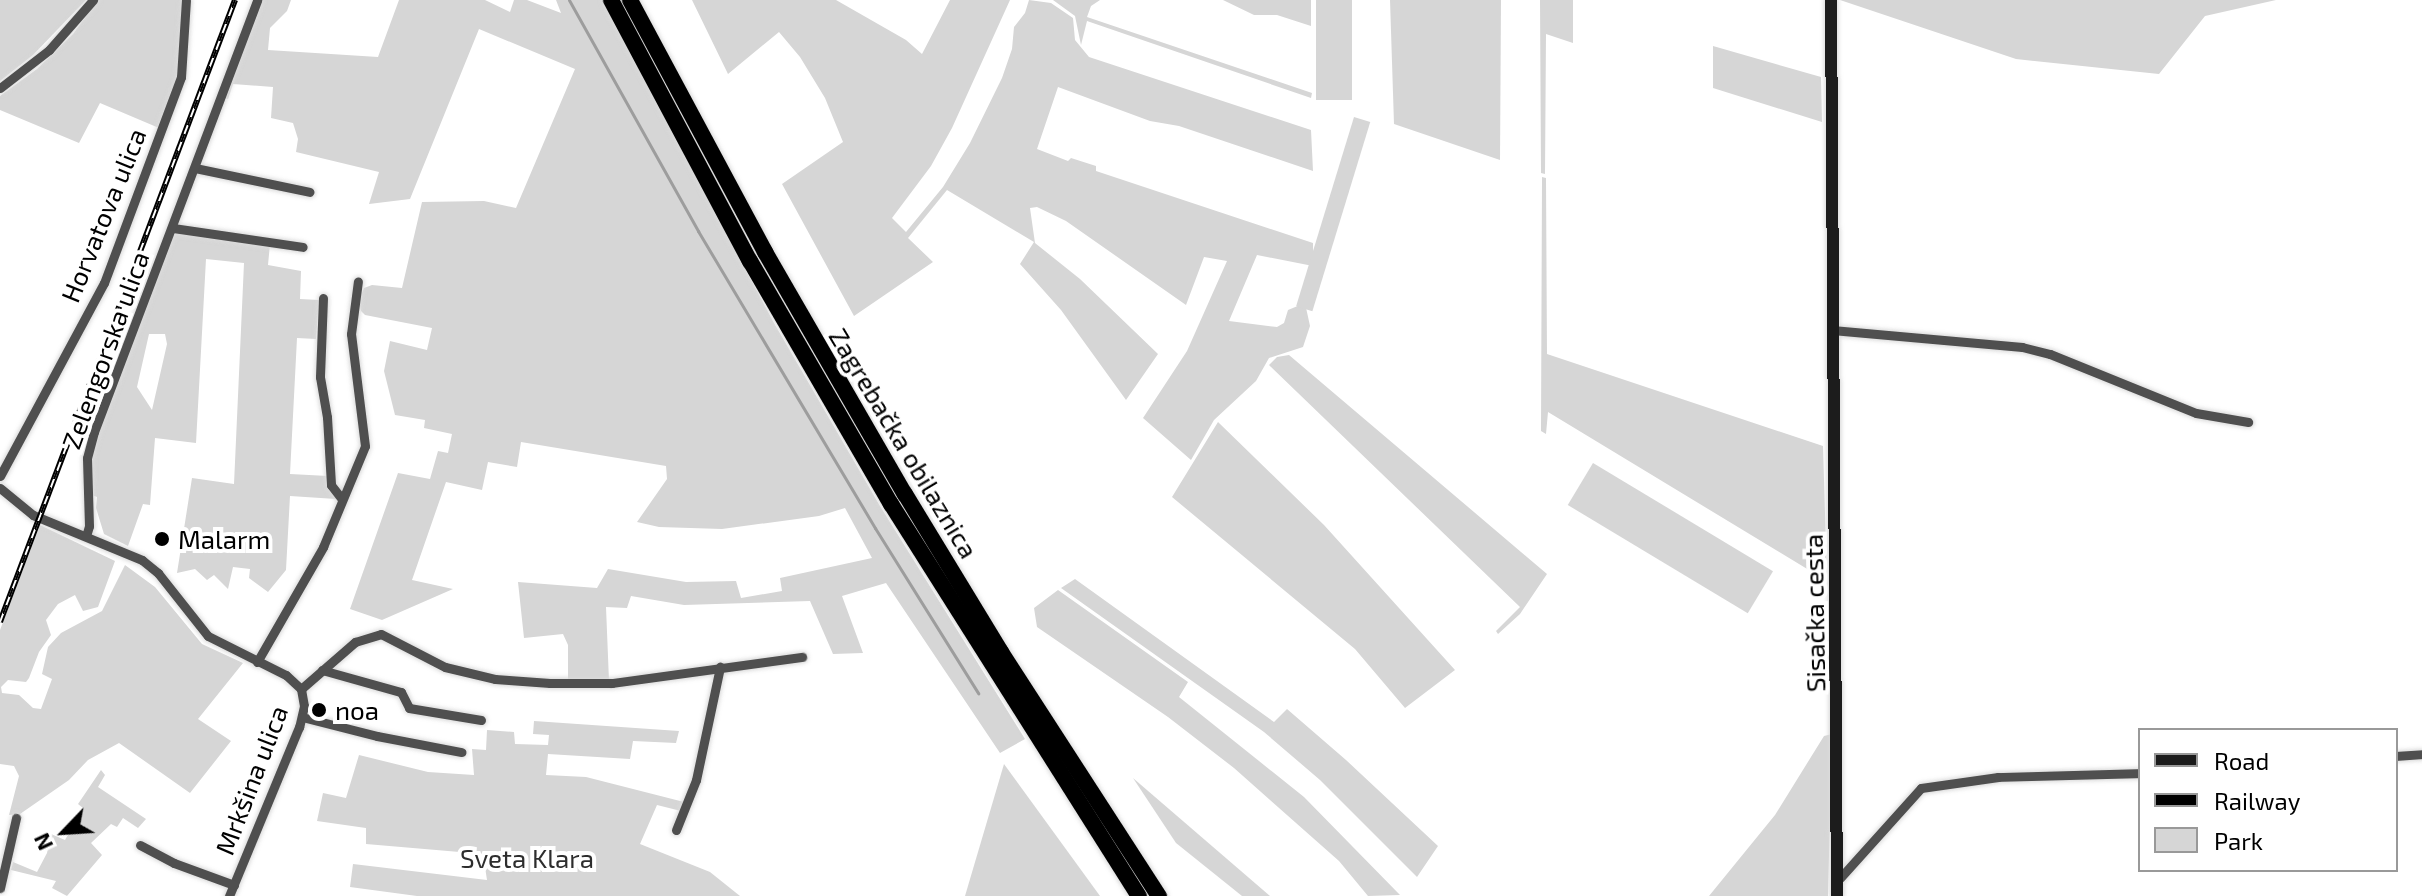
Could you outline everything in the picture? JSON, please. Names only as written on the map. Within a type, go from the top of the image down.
[{"type":"highway","name":"Zagrebačka obilaznica","points":[[611,0],[750,261],[891,504],[1139,896]]},
{"type":"highway","name":"Zagrebačka obilaznica","points":[[630,0],[758,239],[905,494],[1001,652],[1159,896]]},
{"type":"main road","name":"Sisačka cesta","points":[[1831,0],[1840,878],[1837,896]]},
{"type":"street","points":[[0,88],[49,50],[93,0]]},
{"type":"street","name":"Horvatova ulica","points":[[0,476],[104,283],[181,77],[186,0]]},
{"type":"street","name":"Zelengorska ulica","points":[[86,536],[89,526],[87,458],[94,432],[257,0]]},
{"type":"street","points":[[195,168],[310,192]]},
{"type":"street","name":"Zelengorska ulica","points":[[173,228],[303,247]]},
{"type":"street","points":[[257,662],[323,547],[365,446],[351,334],[358,281]]},
{"type":"street","points":[[323,298],[320,377],[327,417],[331,485],[341,498]]},
{"type":"street","points":[[1832,330],[2022,347],[2050,354],[2196,413],[2248,422]]},
{"type":"street","name":"Mrkšina ulica","points":[[0,488],[33,515],[120,548],[148,564],[208,636],[286,675],[301,689],[302,717],[229,896]]},
{"type":"street","name":"Mrkšina ulica","points":[[301,689],[355,642],[381,634],[445,667],[495,679],[612,683],[802,657]]},
{"type":"street","points":[[676,830],[696,780],[720,667]]},
{"type":"street","points":[[322,670],[401,692],[409,708],[481,720]]},
{"type":"street","points":[[302,717],[406,743],[461,752]]},
{"type":"street","points":[[2398,756],[2422,754]]},
{"type":"street","points":[[1840,878],[1921,788],[1998,777],[2138,773]]},
{"type":"street","points":[[0,888],[16,818]]},
{"type":"street","name":"Mrkšina ulica","points":[[140,845],[174,863],[234,885]]},
{"type":"green space","points":[[0,0],[86,0],[33,55],[0,81]]},
{"type":"green space","points":[[98,0],[183,0],[179,72],[159,128],[100,103],[79,143],[0,110],[0,96],[37,69],[73,34]]},
{"type":"green space","points":[[260,0],[291,0],[287,11],[270,28],[268,50],[378,57],[399,0],[485,0],[510,12],[514,0],[527,0],[561,13],[556,0],[602,0],[774,323],[880,506],[1025,739],[1000,753],[886,583],[842,596],[863,653],[833,654],[810,601],[684,605],[631,596],[627,608],[606,607],[609,681],[568,681],[568,645],[563,634],[524,638],[518,582],[597,588],[608,569],[686,582],[736,581],[741,598],[782,591],[780,578],[872,558],[845,508],[819,516],[722,529],[659,527],[637,522],[667,479],[666,466],[521,442],[517,467],[488,462],[482,490],[446,482],[412,580],[453,589],[382,620],[350,609],[398,473],[430,479],[438,451],[448,453],[452,434],[424,428],[425,420],[395,415],[384,371],[390,341],[427,350],[432,328],[365,315],[359,300],[364,288],[372,285],[402,288],[422,202],[484,201],[516,208],[575,69],[479,29],[410,199],[369,204],[379,172],[296,152],[298,139],[293,123],[271,118],[273,87],[233,84],[228,99],[225,98]]},
{"type":"green space","points":[[692,0],[836,0],[906,40],[922,54],[950,0],[1010,0],[952,128],[931,166],[892,218],[906,232],[943,187],[970,143],[1002,78],[1012,49],[1014,27],[1025,13],[1029,0],[1051,3],[1073,18],[1075,40],[1089,57],[1311,130],[1313,171],[1179,126],[1150,121],[1058,87],[1037,149],[1068,161],[1071,158],[1096,166],[1096,171],[1313,243],[1313,266],[1257,255],[1229,321],[1277,327],[1284,323],[1288,310],[1305,303],[1310,326],[1303,347],[1269,358],[1256,381],[1214,420],[1191,460],[1143,418],[1187,351],[1227,261],[1204,257],[1186,305],[1066,221],[1037,207],[1030,208],[1035,243],[1080,279],[1158,354],[1126,400],[1061,310],[1020,264],[1034,242],[947,190],[908,238],[933,262],[854,316],[782,184],[843,142],[825,98],[800,57],[779,32],[728,74]]},
{"type":"green space","points":[[1053,0],[1100,0],[1091,6],[1087,17],[1312,93],[1311,98],[1087,21],[1081,45],[1075,16]]},
{"type":"green space","points":[[1223,0],[1311,0],[1311,26],[1277,15],[1254,15]]},
{"type":"green space","points":[[1316,0],[1352,0],[1352,100],[1316,100]]},
{"type":"green space","points":[[1390,0],[1501,0],[1500,160],[1394,124]]},
{"type":"green space","points":[[1540,0],[1573,0],[1573,43],[1546,34],[1545,174],[1541,173]]},
{"type":"green space","points":[[1840,0],[2276,0],[2205,16],[2159,74],[2016,59]]},
{"type":"green space","points":[[1713,46],[1821,77],[1822,122],[1713,88]]},
{"type":"green space","points":[[1354,117],[1370,122],[1312,311],[1296,306]]},
{"type":"green space","points":[[1542,177],[1546,178],[1547,354],[1823,446],[1827,581],[1548,412],[1546,434],[1541,431]]},
{"type":"green space","points":[[179,232],[270,244],[268,265],[301,271],[300,299],[319,300],[316,339],[297,338],[290,474],[328,476],[329,488],[336,499],[290,496],[286,570],[268,592],[249,578],[250,569],[233,567],[228,589],[214,575],[207,580],[195,569],[177,573],[192,478],[234,484],[244,263],[206,259],[196,443],[155,438],[150,505],[143,504],[128,546],[104,534],[96,508],[97,497],[92,495],[90,458],[97,433],[173,236]],"holes":[[[149,334],[165,334],[167,344],[152,410],[137,387]]]},
{"type":"green space","points":[[1289,355],[1547,574],[1520,614],[1498,634],[1496,631],[1520,607],[1269,365],[1277,357]]},
{"type":"green space","points":[[1218,422],[1324,525],[1455,670],[1405,708],[1355,649],[1172,497]]},
{"type":"green space","points":[[1593,463],[1773,571],[1748,613],[1568,505]]},
{"type":"green space","points":[[40,525],[115,561],[98,607],[83,611],[75,595],[58,604],[46,620],[51,635],[39,652],[29,678],[26,682],[8,680],[1,687],[2,693],[19,695],[33,708],[41,709],[52,679],[42,674],[48,647],[61,633],[102,611],[125,565],[155,587],[202,644],[243,663],[198,719],[231,741],[190,793],[119,743],[88,760],[69,780],[20,814],[9,815],[19,776],[14,766],[0,764],[0,630]]},
{"type":"green space","points":[[1075,579],[1274,722],[1287,709],[1346,760],[1438,846],[1417,877],[1320,780],[1264,732],[1061,588]]},
{"type":"green space","points":[[1058,590],[1188,682],[1179,697],[1304,797],[1400,895],[1368,896],[1339,861],[1234,768],[1168,717],[1037,627],[1034,608]]},
{"type":"green space","name":"Sveta Klara","points":[[534,721],[679,731],[676,743],[633,741],[630,759],[548,754],[546,775],[586,777],[684,802],[681,811],[657,805],[640,844],[710,872],[740,896],[417,896],[350,887],[353,864],[487,880],[483,854],[366,844],[366,828],[317,821],[323,793],[346,798],[359,755],[428,772],[474,775],[472,749],[486,750],[487,730],[514,732],[515,744],[548,745],[549,735],[533,734]]},
{"type":"green space","points":[[1832,734],[1828,896],[1709,896],[1775,815],[1824,736]]},
{"type":"green space","points":[[1004,764],[1100,896],[965,896]]},
{"type":"green space","points":[[101,770],[105,775],[98,787],[146,819],[138,828],[123,818],[117,827],[111,824],[91,843],[102,855],[67,896],[52,888],[56,881],[11,870],[13,862],[37,872],[47,853],[51,834],[65,840],[83,808],[78,804]]},
{"type":"green space","points":[[1133,778],[1270,896],[1242,896],[1176,843]]},
{"type":"waterway","points":[[569,0],[698,231],[875,528],[978,693]]},
{"type":"railway","points":[[0,622],[235,0]]},
{"type":"place","name":"Malarm","points":[[162,539]]},
{"type":"place","name":"noa","points":[[319,710]]}]
